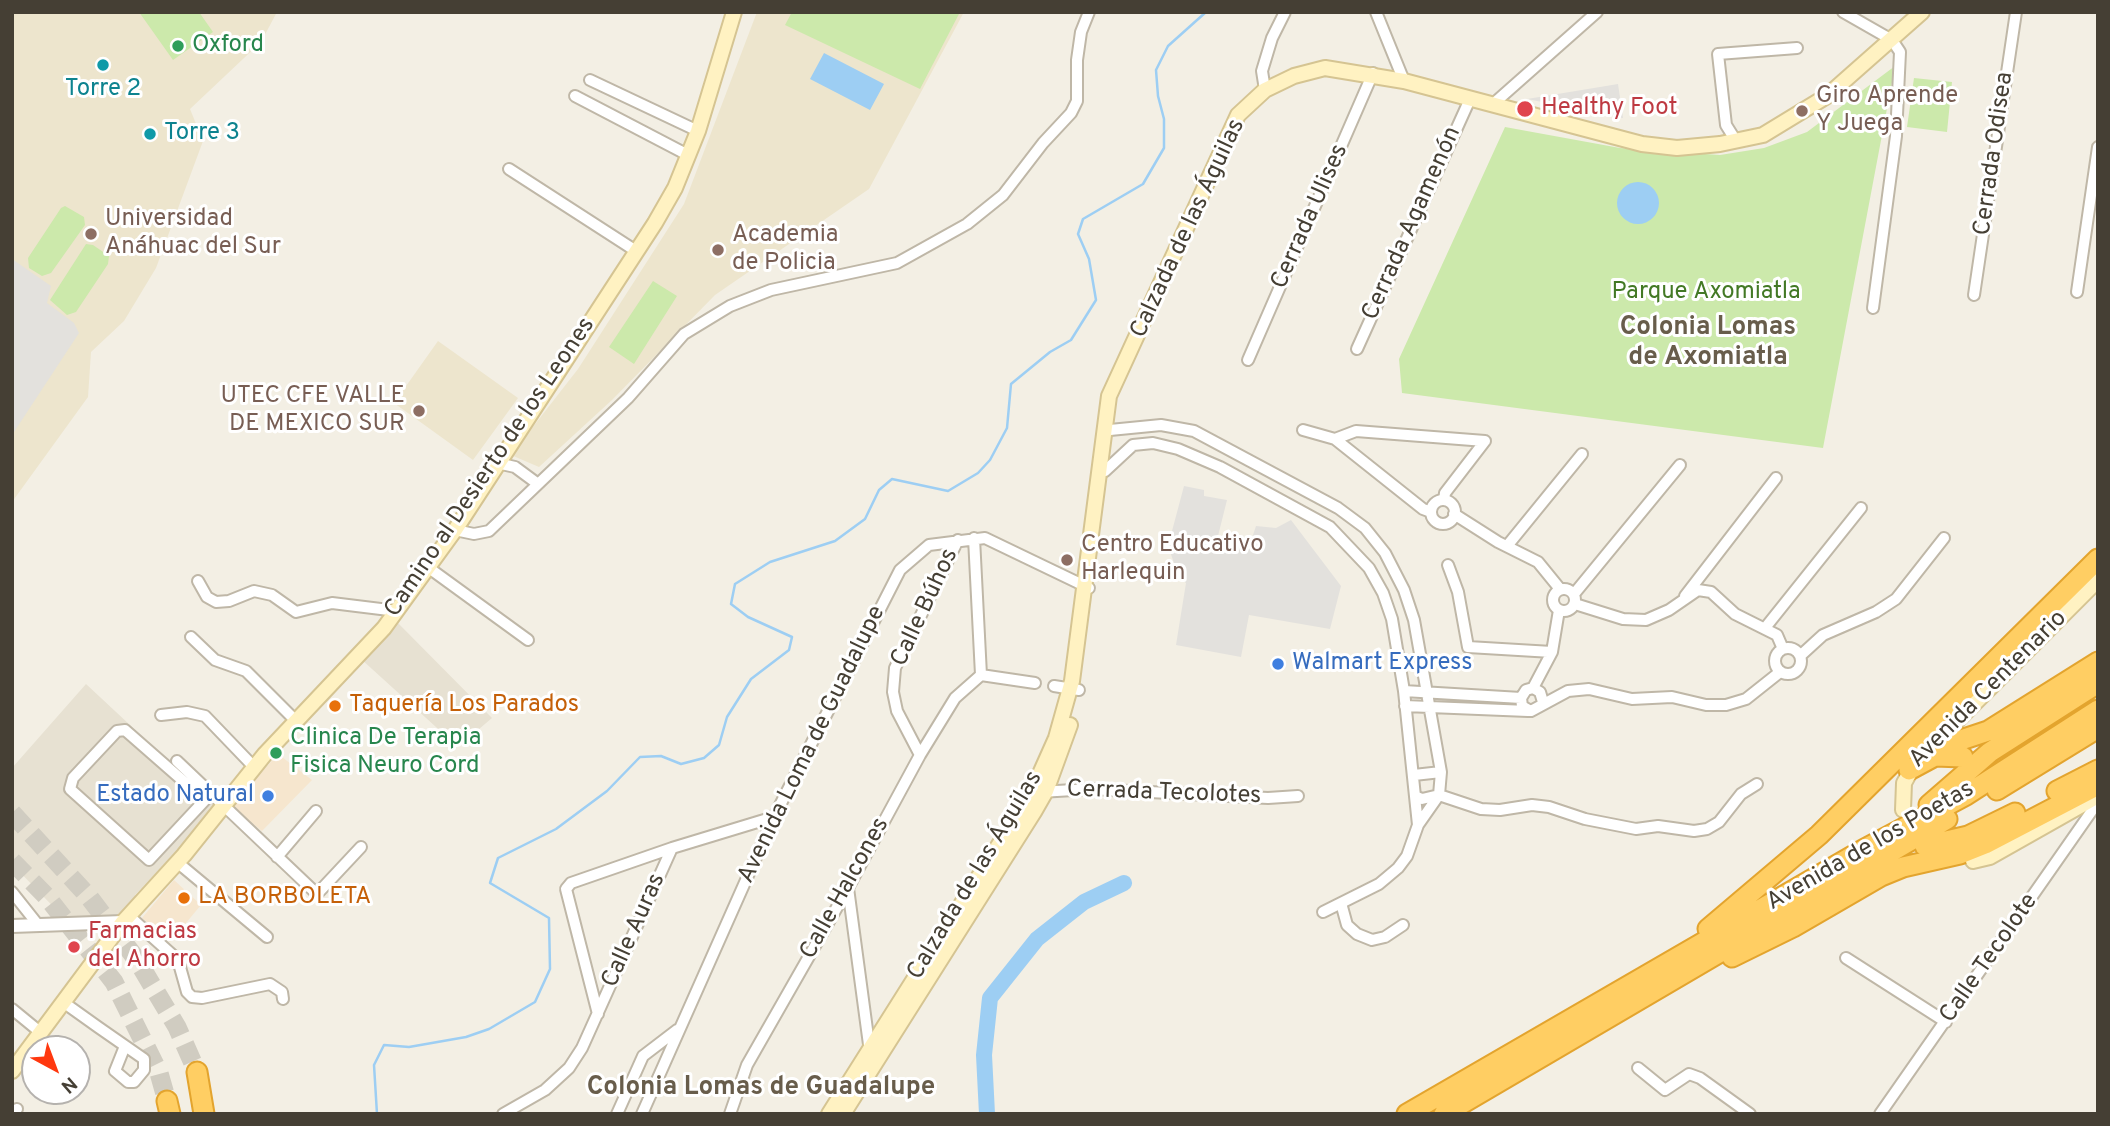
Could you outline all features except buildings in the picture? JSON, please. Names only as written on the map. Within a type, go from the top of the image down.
[{"type":"highway","points":[[1407,1114],[1642,979],[1718,922],[1819,835],[2098,559]]},
{"type":"highway","points":[[2040,617],[2070,602],[2098,565]]},
{"type":"highway","points":[[1925,752],[1988,731],[2095,686]]},
{"type":"highway","points":[[1995,755],[2056,722],[2069,720],[2095,686]]},
{"type":"highway","points":[[1863,850],[1925,808],[1990,752],[2095,686]]},
{"type":"highway","name":"Avenida de los Poetas","points":[[1642,979],[1863,850],[1966,794],[2095,686]]},
{"type":"highway","name":"Avenida de los Poetas","points":[[1444,1114],[2098,728]]},
{"type":"highway","points":[[1909,770],[1935,756],[1963,757]]},
{"type":"highway","points":[[1928,848],[1968,836],[2098,770]]},
{"type":"highway","points":[[1704,961],[1729,958],[1793,927],[1881,876],[1979,846],[2098,785]]},
{"type":"highway","points":[[197,1072],[204,1114]]},
{"type":"main road","name":"Camino al Desierto de los Leones","points":[[12,1071],[126,919],[181,859],[254,767],[397,611],[455,530],[675,188],[698,131],[734,12]]},
{"type":"main road","name":"Calzada de las Águilas","points":[[843,1114],[1046,790],[1075,690],[1102,430],[1109,396],[1238,115],[1265,90],[1294,76],[1325,68],[1404,81],[1642,144],[1676,148],[1736,141],[1762,135],[1827,96],[1922,12]]},
{"type":"main road","name":"Calzada de las Águilas","points":[[1086,587],[1121,374]]},
{"type":"main road","name":"Avenida Centenario","points":[[1903,810],[1904,783],[1909,770],[2070,602],[2098,580]]},
{"type":"main road","name":"Calzada de las Águilas","points":[[829,1114],[1031,794],[1075,690]]},
{"type":"main road","points":[[1973,861],[1990,857],[2098,796]]},
{"type":"street","points":[[455,530],[474,534],[489,531],[628,398],[684,334],[730,306],[771,290],[897,263],[967,224],[1003,195],[1020,177],[1043,143],[1071,113],[1077,101],[1077,60],[1081,32],[1089,12]]},
{"type":"street","points":[[1265,90],[1262,71],[1272,38],[1285,12]]},
{"type":"street","points":[[1376,12],[1404,81]]},
{"type":"street","points":[[1492,105],[1597,12]]},
{"type":"street","points":[[1843,12],[1892,40],[1900,52],[1899,107],[1874,308]]},
{"type":"street","name":"Cerrada Odisea","points":[[1974,295],[2016,12]]},
{"type":"street","points":[[1736,141],[1726,125],[1718,54],[1797,48]]},
{"type":"street","name":"Cerrada Ulises","points":[[1248,360],[1373,74]]},
{"type":"street","points":[[590,80],[698,131]]},
{"type":"street","points":[[575,96],[688,155]]},
{"type":"street","name":"Cerrada Agamenón","points":[[1357,349],[1470,99]]},
{"type":"street","points":[[2077,292],[2098,147]]},
{"type":"street","points":[[509,169],[636,251]]},
{"type":"street","points":[[1110,430],[1161,425],[1194,431],[1338,508],[1365,528],[1385,553],[1405,590],[1428,690],[1441,772],[1439,795],[1418,825],[1407,856],[1398,868],[1379,884],[1323,912]]},
{"type":"street","points":[[1133,445],[1134,427]]},
{"type":"street","points":[[1303,430],[1335,439],[1423,509],[1431,512]]},
{"type":"street","points":[[1335,439],[1356,431],[1485,441],[1445,493],[1444,500]]},
{"type":"street","points":[[1105,471],[1133,445],[1153,443],[1178,449],[1220,467],[1330,527],[1351,546],[1369,568],[1388,606],[1404,691],[1418,825]]},
{"type":"street","points":[[1507,546],[1582,454]]},
{"type":"street","points":[[497,463],[515,467],[538,484]]},
{"type":"street","points":[[1559,610],[1567,611],[1680,465]]},
{"type":"street","points":[[1533,688],[1552,652],[1559,610],[1553,601],[1554,594],[1560,589],[1568,589],[1574,599],[1623,619],[1646,620],[1669,610],[1685,596],[1776,478]]},
{"type":"street","points":[[1444,500],[1451,503],[1454,514],[1452,519],[1442,523],[1433,518],[1431,512],[1435,503],[1444,500]]},
{"type":"street","points":[[1765,628],[1861,508]]},
{"type":"street","points":[[1454,514],[1538,562],[1560,589]]},
{"type":"street","points":[[974,538],[981,675],[1035,683]]},
{"type":"street","name":"Avenida Loma de Guadalupe","points":[[642,1114],[774,817],[900,570],[929,545],[974,538],[996,542],[1086,587]]},
{"type":"street","points":[[1405,706],[1531,711],[1538,709],[1543,702],[1568,691],[1589,689],[1632,699],[1672,697],[1706,705],[1726,705],[1746,698],[1780,672],[1790,674],[1798,670],[1800,656],[1823,635],[1875,612],[1896,599],[1944,538]]},
{"type":"street","name":"Calle Búhos","points":[[920,755],[897,711],[893,692],[895,668],[958,540]]},
{"type":"street","points":[[1448,565],[1458,592],[1468,647],[1552,652]]},
{"type":"street","points":[[429,568],[528,640]]},
{"type":"street","points":[[198,581],[207,597],[216,602],[229,601],[254,591],[272,595],[296,612],[332,603],[397,611]]},
{"type":"street","points":[[1685,596],[1698,590],[1711,592],[1735,614],[1777,635],[1783,649]]},
{"type":"street","points":[[191,637],[215,660],[246,671],[297,722]]},
{"type":"street","points":[[1783,649],[1793,649],[1800,656]]},
{"type":"street","points":[[1780,672],[1775,660],[1783,649]]},
{"type":"street","name":"Calle Halcones","points":[[730,1114],[747,1065],[920,755],[955,698],[981,675]]},
{"type":"street","points":[[1054,686],[1075,690]]},
{"type":"street","points":[[1531,711],[1522,706],[1521,698],[1526,690],[1533,688],[1540,692],[1543,702]]},
{"type":"street","points":[[1404,691],[1428,690],[1521,698]]},
{"type":"street","points":[[1444,706],[1445,692]]},
{"type":"street","points":[[161,715],[187,712],[205,716],[254,767]]},
{"type":"street","points":[[125,730],[204,798],[203,803],[168,841],[151,859],[146,860],[70,789],[73,778],[117,731],[125,730]]},
{"type":"street","points":[[177,761],[317,894],[361,847]]},
{"type":"street","points":[[1414,775],[1441,772]]},
{"type":"street","points":[[1415,796],[1422,799],[1439,795],[1481,809],[1500,810],[1532,805],[1636,829],[1658,825],[1693,831],[1707,829],[1719,822],[1741,794],[1757,784]]},
{"type":"street","name":"Cerrada Tecolotes","points":[[1031,794],[1046,790],[1090,789],[1268,798],[1298,796]]},
{"type":"street","name":"Calle Tecolote","points":[[1880,1114],[2098,802]]},
{"type":"street","points":[[277,857],[316,811]]},
{"type":"street","points":[[598,1014],[566,889],[584,877],[774,817]]},
{"type":"street","points":[[168,841],[181,859],[267,937]]},
{"type":"street","name":"Calle Auras","points":[[503,1114],[545,1090],[569,1068],[582,1048],[672,848]]},
{"type":"street","points":[[848,888],[869,1049],[874,1064]]},
{"type":"street","points":[[12,892],[39,926]]},
{"type":"street","points":[[1341,903],[1347,925],[1372,940],[1385,937],[1403,925]]},
{"type":"street","points":[[12,926],[126,919],[178,960],[187,992],[192,997],[202,998],[270,984],[282,992],[283,999]]},
{"type":"street","points":[[1846,958],[1946,1022]]},
{"type":"street","points":[[63,1002],[125,1046]]},
{"type":"street","points":[[12,1009],[40,1032]]},
{"type":"street","points":[[617,1114],[643,1056],[678,1030]]},
{"type":"street","points":[[1638,1069],[1665,1090],[1689,1074],[1700,1078],[1750,1114]]},
{"type":"shaded area","name":"Universidad Anáhuac del Sur","points":[[12,12],[277,12],[261,42],[190,109],[203,141],[156,268],[124,321],[91,352],[88,397],[12,502]]},
{"type":"shaded area","name":"Academia de Policia","points":[[757,12],[964,12],[869,189],[715,295],[612,400],[539,467],[511,455],[578,369],[684,204]]},
{"type":"shaded area","points":[[1618,84],[1623,118],[1527,99],[1600,87]]},
{"type":"shaded area","points":[[12,259],[51,286],[47,303],[74,323],[79,333],[12,435]]},
{"type":"shaded area","points":[[438,341],[518,398],[473,460],[394,403]]},
{"type":"shaded area","points":[[1184,486],[1204,490],[1204,496],[1227,500],[1217,540],[1250,544],[1256,526],[1276,528],[1291,520],[1341,586],[1330,629],[1249,615],[1241,657],[1176,645],[1186,583],[1179,577],[1168,546]]},
{"type":"shaded area","points":[[395,620],[492,718],[458,747],[361,659]]},
{"type":"shaded area","points":[[86,684],[218,807],[135,895],[137,897],[116,921],[70,924],[12,864],[12,768]]},
{"type":"shaded area","points":[[278,754],[312,780],[262,831],[231,806]]},
{"type":"shaded area","points":[[174,880],[201,905],[170,942],[142,918]]},
{"type":"green space","name":"Oxford","points":[[139,12],[199,12],[213,32],[173,60]]},
{"type":"green space","points":[[792,12],[960,12],[920,89],[785,25]]},
{"type":"green space","name":"Parque Axomiatla","points":[[1895,66],[1823,448],[1402,393],[1399,359],[1505,127],[1620,148],[1720,155],[1764,148],[1807,132]]},
{"type":"green space","points":[[1914,78],[1952,82],[1947,132],[1907,127]]},
{"type":"green space","points":[[65,206],[84,217],[85,225],[51,273],[42,276],[29,268],[28,258]]},
{"type":"green space","points":[[86,244],[93,245],[109,256],[108,264],[76,312],[67,315],[50,300]]},
{"type":"green space","points":[[653,281],[677,296],[634,364],[609,347]]},
{"type":"water","points":[[824,53],[884,84],[870,110],[810,79]]},
{"type":"water","points":[[1638,182],[1653,188],[1659,203],[1653,218],[1638,224],[1623,218],[1617,203],[1623,188]]},
{"type":"waterway","points":[[377,1114],[374,1065],[384,1045],[409,1047],[466,1037],[489,1029],[535,1002],[550,969],[549,918],[490,883],[498,858],[556,829],[607,791],[640,757],[661,756],[681,764],[704,758],[719,745],[727,717],[751,679],[789,650],[792,637],[748,617],[731,604],[735,584],[770,562],[835,541],[865,519],[879,490],[892,479],[948,491],[978,473],[990,460],[1007,428],[1011,384],[1050,352],[1071,340],[1096,300],[1089,259],[1078,234],[1083,219],[1143,184],[1164,148],[1164,119],[1158,96],[1156,70],[1168,46],[1206,12]]},
{"type":"waterway","points":[[987,1114],[984,1055],[990,998],[1037,939],[1084,902],[1124,883]]},
{"type":"tunnel","points":[[12,813],[89,897],[137,960],[177,1027],[197,1072]]},
{"type":"tunnel","points":[[12,861],[47,897],[114,982],[159,1073],[167,1101]]},
{"type":"place","name":"Oxford","points":[[178,46]]},
{"type":"place","name":"Torre 2","points":[[103,65]]},
{"type":"place","name":"Healthy Foot","points":[[1525,109]]},
{"type":"place","name":"Giro Aprende Y Juega","points":[[1802,111]]},
{"type":"place","name":"Torre 3","points":[[150,134]]},
{"type":"place","name":"Universidad Anáhuac del Sur","points":[[91,234]]},
{"type":"place","name":"Academia de Policia","points":[[718,250]]},
{"type":"place","name":"UTEC CFE VALLE DE MEXICO SUR","points":[[419,411]]},
{"type":"place","name":"Centro Educativo Harlequin","points":[[1067,560]]},
{"type":"place","name":"Walmart Express","points":[[1278,664]]},
{"type":"place","name":"Taquería Los Parados","points":[[335,706]]},
{"type":"place","name":"Clinica De Terapia Fisica Neuro Cord","points":[[276,753]]},
{"type":"place","name":"Estado Natural","points":[[268,796]]},
{"type":"place","name":"LA BORBOLETA","points":[[184,898]]},
{"type":"place","name":"Farmacias del Ahorro","points":[[74,947]]},
{"type":"district","name":"Colonia Lomas de Axomiatla","points":[[1708,344]]},
{"type":"district","name":"Colonia Lomas de Guadalupe","points":[[761,1089]]}]
